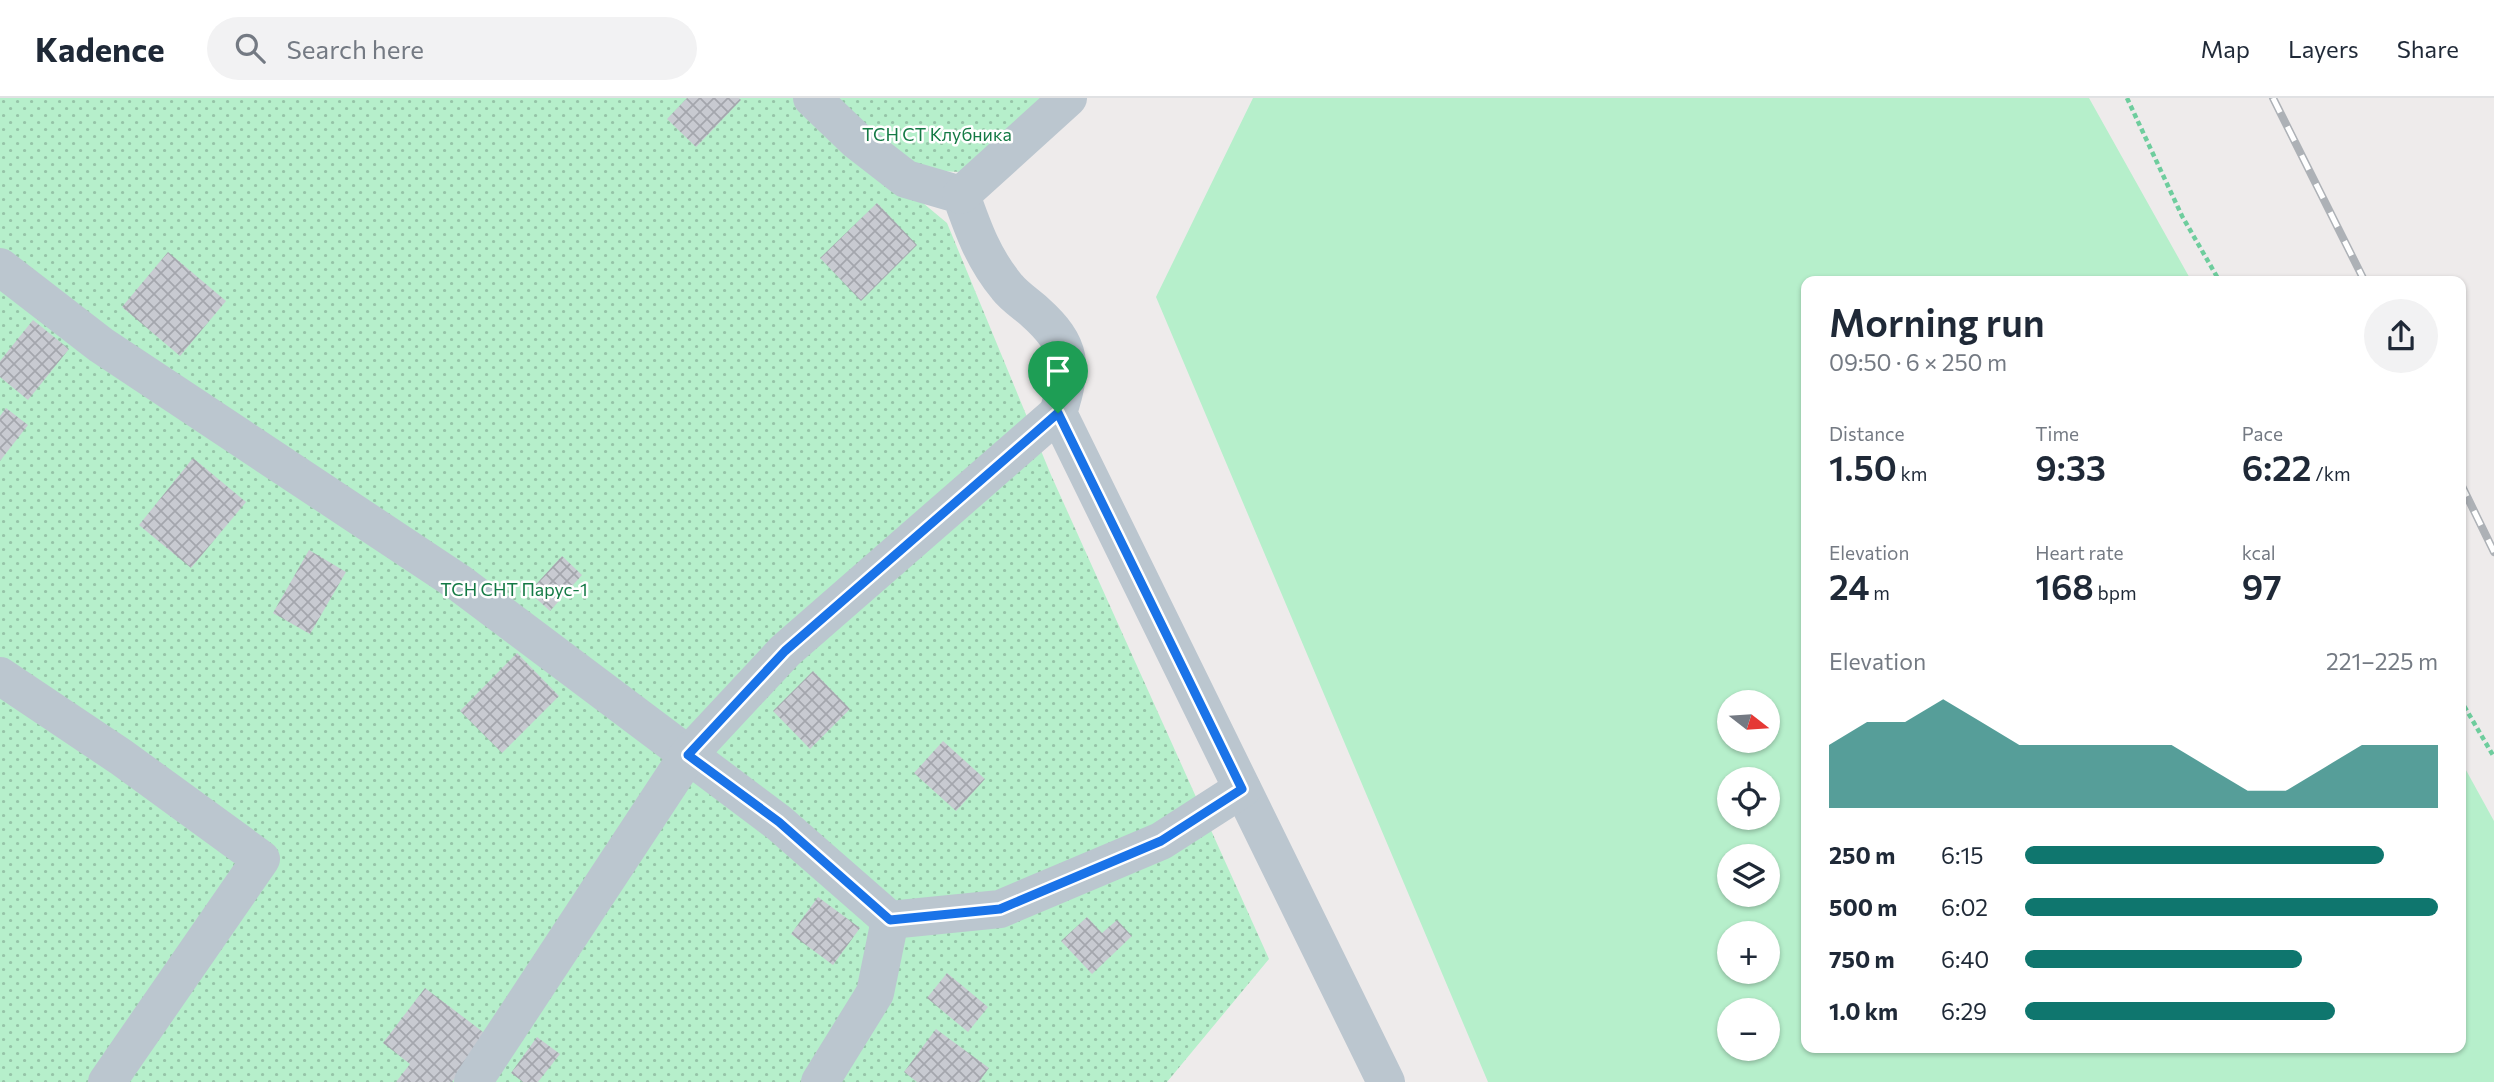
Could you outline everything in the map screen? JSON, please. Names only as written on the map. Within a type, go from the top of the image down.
[{"type":"street","points":[[812,98],[857,141],[906,179],[961,195]]},
{"type":"street","points":[[961,195],[1068,98]]},
{"type":"street","points":[[473,1082],[688,755],[785,651],[1058,413],[1068,383],[1067,352],[1051,327],[1007,288],[980,248],[961,195]]},
{"type":"street","points":[[0,267],[101,345],[458,582],[779,822],[890,920],[1000,909],[1161,841],[1242,789]]},
{"type":"street","points":[[1058,413],[1386,1082]]},
{"type":"street","points":[[0,676],[121,757],[261,859],[107,1082]]},
{"type":"street","points":[[820,1082],[875,993],[890,920]]},
{"type":"path","points":[[2127,98],[2182,216],[2217,276]]},
{"type":"path","points":[[2466,709],[2494,757]]},
{"type":"green space","name":"ТСН СНТ Парус-1","points":[[0,98],[797,98],[947,223],[1051,475],[1269,959],[1167,1082],[0,1082]]},
{"type":"green space","name":"ТСН СТ Клубника","points":[[829,98],[1042,98],[961,172],[914,170]]},
{"type":"green space","points":[[1253,98],[2089,98],[2189,276],[1801,276],[1801,1053],[2466,1053],[2466,770],[2494,821],[2494,1082],[1488,1082],[1156,297]]},
{"type":"building","points":[[687,98],[741,100],[696,147],[667,119]]},
{"type":"building","points":[[877,203],[917,245],[861,301],[820,258]]},
{"type":"building","points":[[168,252],[226,301],[180,356],[122,307]]},
{"type":"building","points":[[33,320],[69,349],[28,400],[0,377],[0,361]]},
{"type":"building","points":[[6,408],[28,425],[0,461],[0,416]]},
{"type":"building","points":[[193,458],[246,502],[191,568],[139,525]]},
{"type":"building","points":[[309,550],[346,572],[310,634],[273,613]]},
{"type":"building","points":[[562,556],[582,575],[550,611],[529,592]]},
{"type":"building","points":[[517,653],[559,696],[502,753],[460,711]]},
{"type":"building","points":[[813,671],[850,709],[810,749],[773,711]]},
{"type":"building","points":[[943,741],[985,779],[956,811],[914,773]]},
{"type":"building","points":[[818,897],[860,928],[833,965],[791,934]]},
{"type":"building","points":[[1087,917],[1102,933],[1117,920],[1132,936],[1092,974],[1061,941]]},
{"type":"building","points":[[947,973],[988,1007],[968,1032],[927,998]]},
{"type":"building","points":[[425,988],[487,1035],[452,1082],[396,1082],[410,1064],[383,1043]]},
{"type":"building","points":[[936,1029],[989,1068],[979,1082],[917,1082],[904,1072]]},
{"type":"building","points":[[537,1037],[560,1054],[538,1082],[523,1082],[511,1073]]},
{"type":"railway","points":[[2273,98],[2362,276]]},
{"type":"railway","points":[[2466,494],[2494,552]]},
{"type":"route","points":[[1058,413],[1242,789],[1161,841],[1000,909],[890,920],[779,822],[688,755],[785,651],[1058,413]]}]
